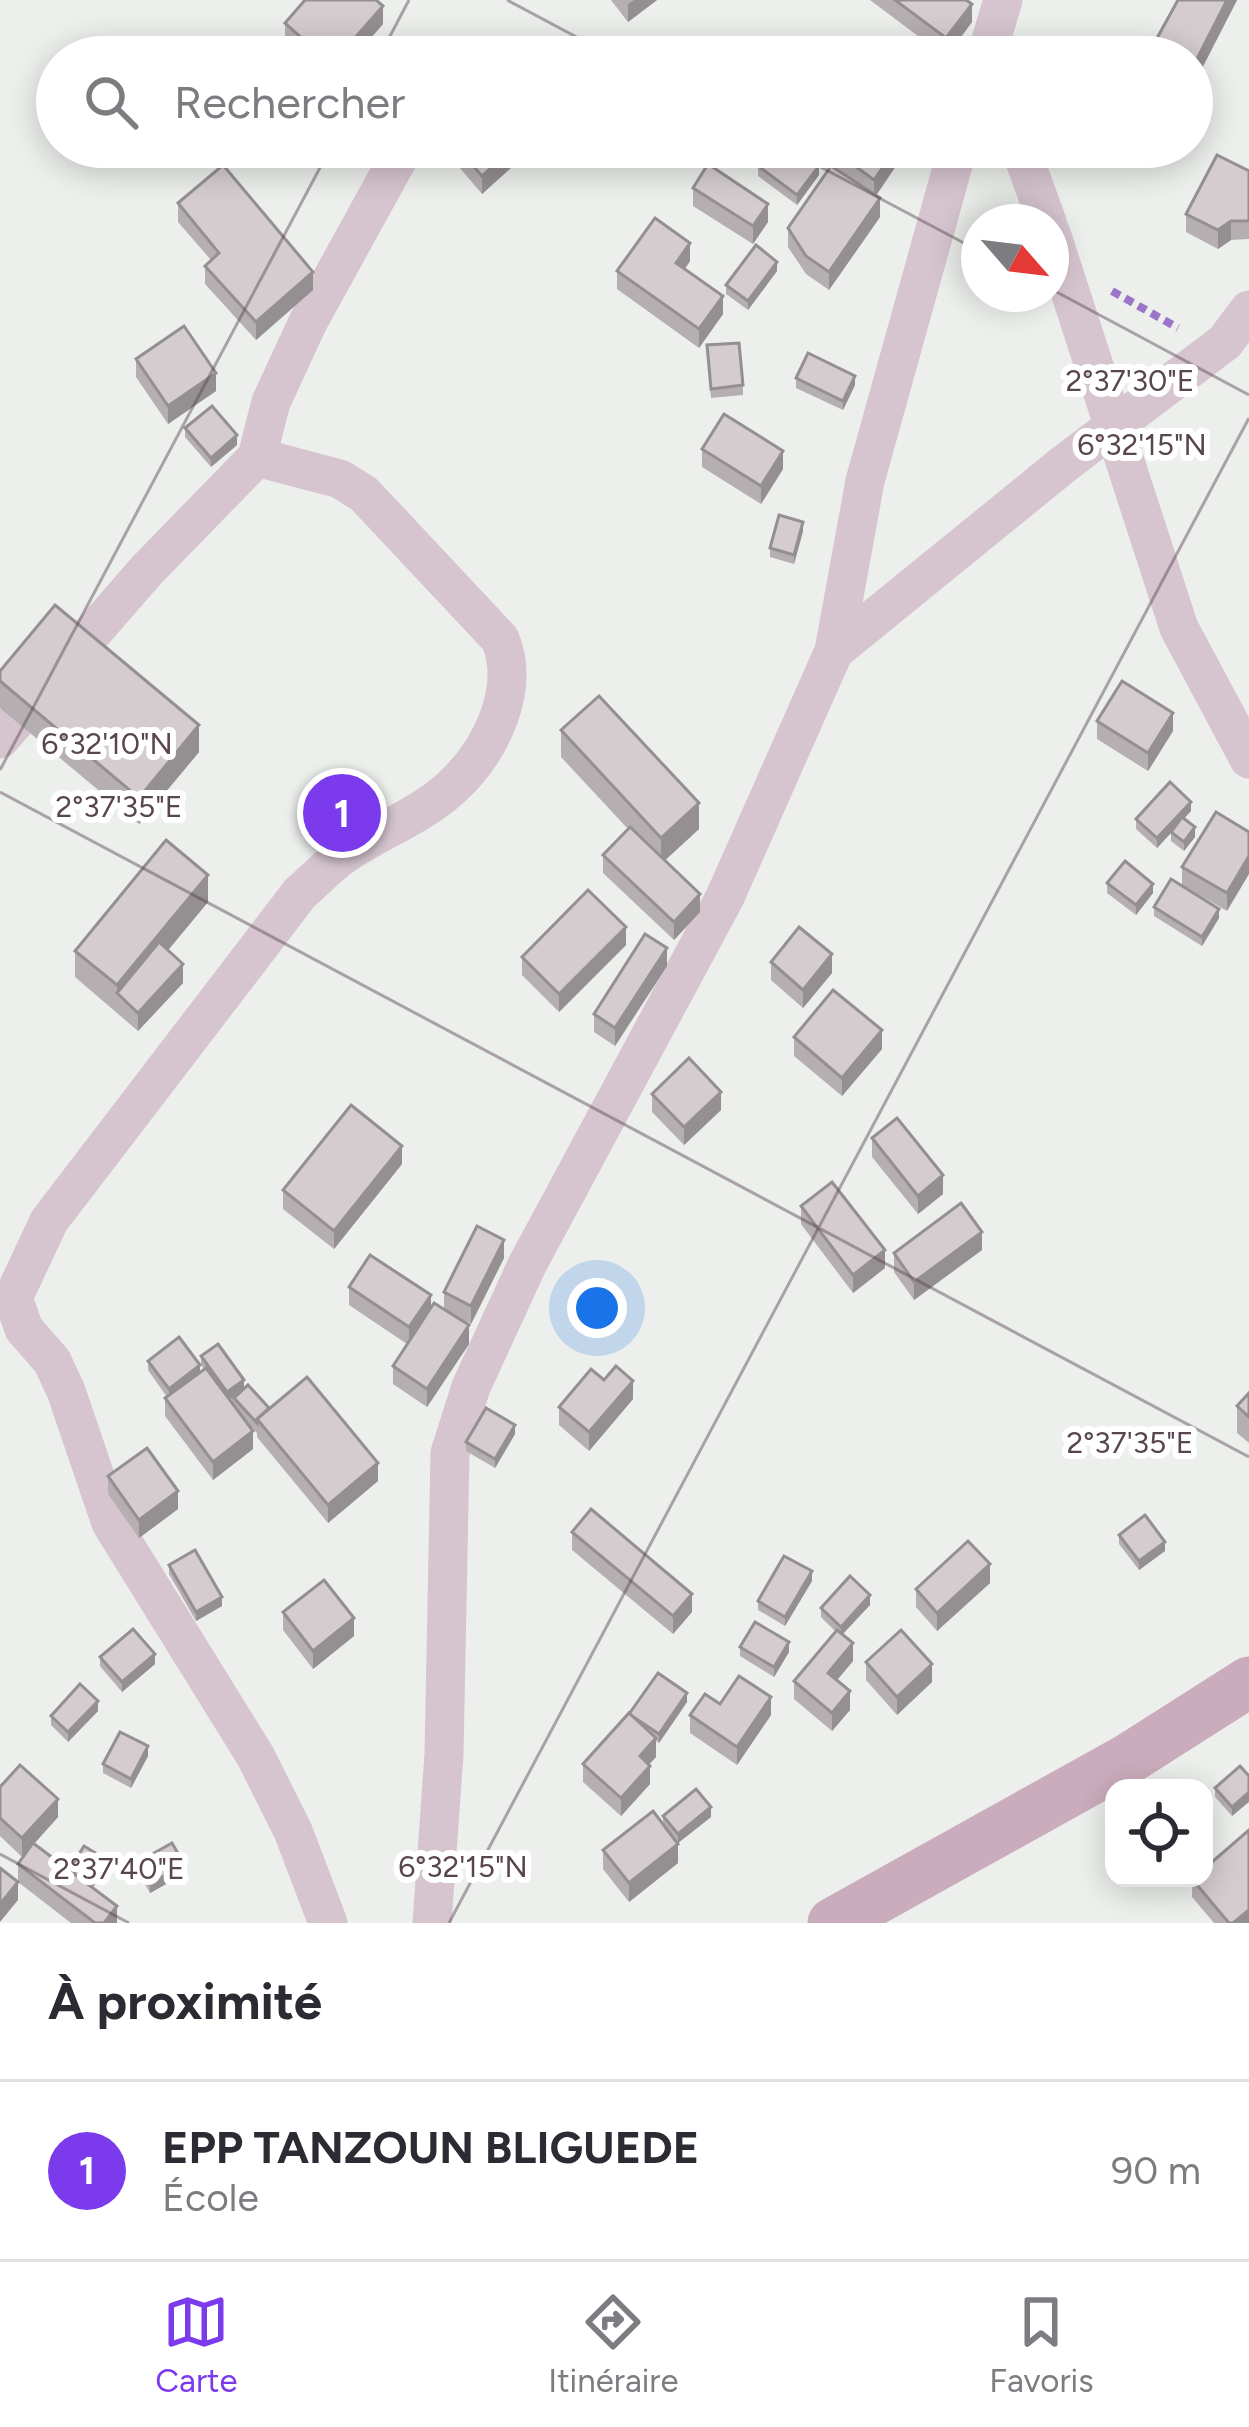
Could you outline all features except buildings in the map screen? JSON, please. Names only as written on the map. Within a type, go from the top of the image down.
[{"type":"main road","points":[[833,1923],[1128,1759],[1249,1682]]},
{"type":"street","points":[[993,36],[1003,0]]},
{"type":"street","points":[[0,739],[146,571],[257,457],[271,402],[308,322],[393,168]]},
{"type":"street","points":[[432,1923],[444,1754],[450,1453],[471,1387],[527,1265],[725,897],[834,651],[865,481],[952,168]]},
{"type":"street","points":[[1027,168],[1040,204]]},
{"type":"street","points":[[1069,292],[1179,628],[1249,759]]},
{"type":"street","points":[[834,651],[1225,342],[1249,310]]},
{"type":"street","points":[[257,457],[340,479],[364,494],[500,639],[510,663],[506,697],[494,726],[453,786],[341,856],[300,893],[49,1220],[14,1298],[24,1329],[52,1361],[66,1391],[111,1523],[256,1757],[293,1831],[328,1923]]},
{"type":"path","points":[[1069,265],[1167,322],[1225,342]]},
{"type":"place","name":"EPP TANZOUN BLIGUEDE","points":[[342,813]]}]
